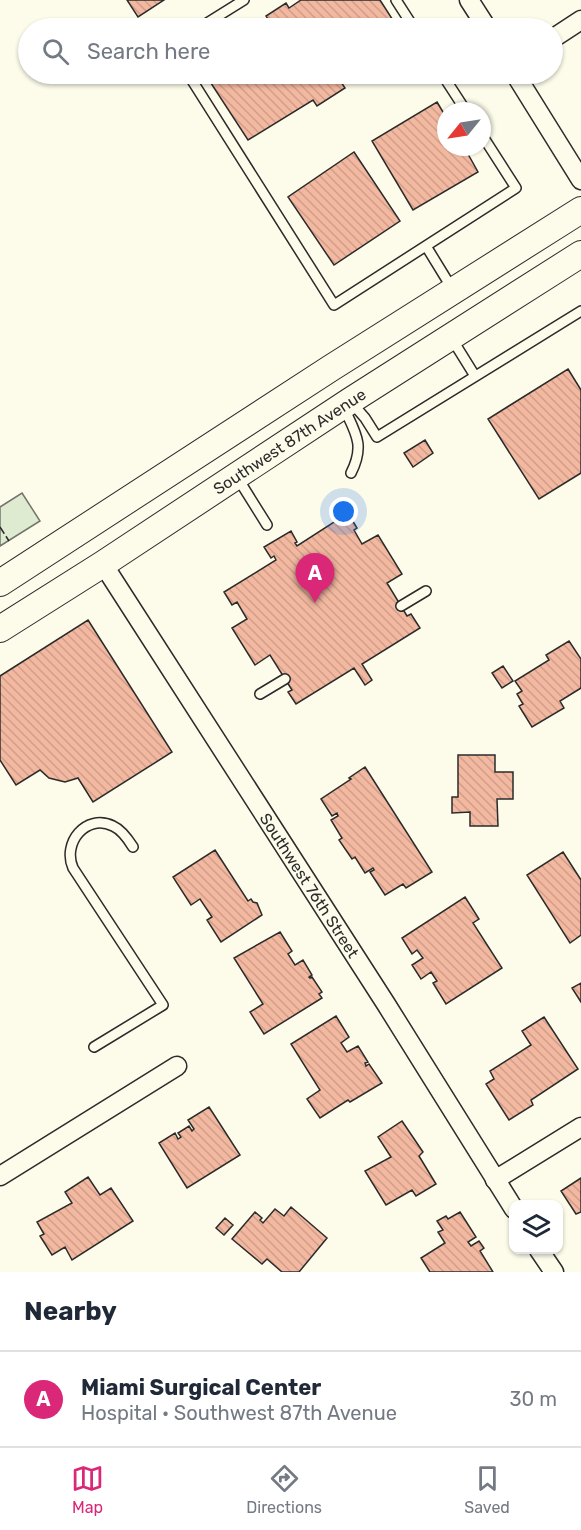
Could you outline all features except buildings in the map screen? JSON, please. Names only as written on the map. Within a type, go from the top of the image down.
[{"type":"main road","points":[[0,583],[331,368],[581,210]]},
{"type":"main road","name":"Southwest 87th Avenue","points":[[0,629],[581,254]]},
{"type":"main road","points":[[331,368],[346,404]]},
{"type":"main road","points":[[82,531],[103,564]]},
{"type":"street","points":[[469,0],[481,18]]},
{"type":"street","points":[[563,32],[581,20]]},
{"type":"street","points":[[521,84],[581,180]]},
{"type":"street","name":"Southwest 76th Street","points":[[103,564],[379,994],[509,1203]]},
{"type":"street","points":[[0,1176],[177,1066]]},
{"type":"street","points":[[495,1180],[581,1127]]},
{"type":"street","points":[[542,1254],[554,1272]]},
{"type":"lane","points":[[215,18],[244,0]]},
{"type":"lane","points":[[396,0],[408,18]]},
{"type":"lane","points":[[194,84],[334,305],[516,188],[491,149]]},
{"type":"lane","points":[[448,84],[460,102]]},
{"type":"lane","points":[[426,246],[453,290]]},
{"type":"lane","points":[[346,404],[365,418],[377,437],[581,311]]},
{"type":"lane","points":[[451,338],[475,376]]},
{"type":"lane","points":[[346,404],[359,442],[357,461],[351,473]]},
{"type":"lane","points":[[237,477],[267,525]]},
{"type":"lane","points":[[401,606],[426,591]]},
{"type":"lane","points":[[260,694],[285,679]]},
{"type":"lane","points":[[94,1047],[162,1005],[80,880],[71,863],[69,852],[74,838],[84,828],[100,823],[113,825],[122,832],[133,847]]},
{"type":"green space","points":[[22,493],[40,521],[0,546],[0,507]]},
{"type":"fence","points":[[0,527],[9,541]]},
{"type":"place","name":"Miami Surgical Center","points":[[315,603]]}]
